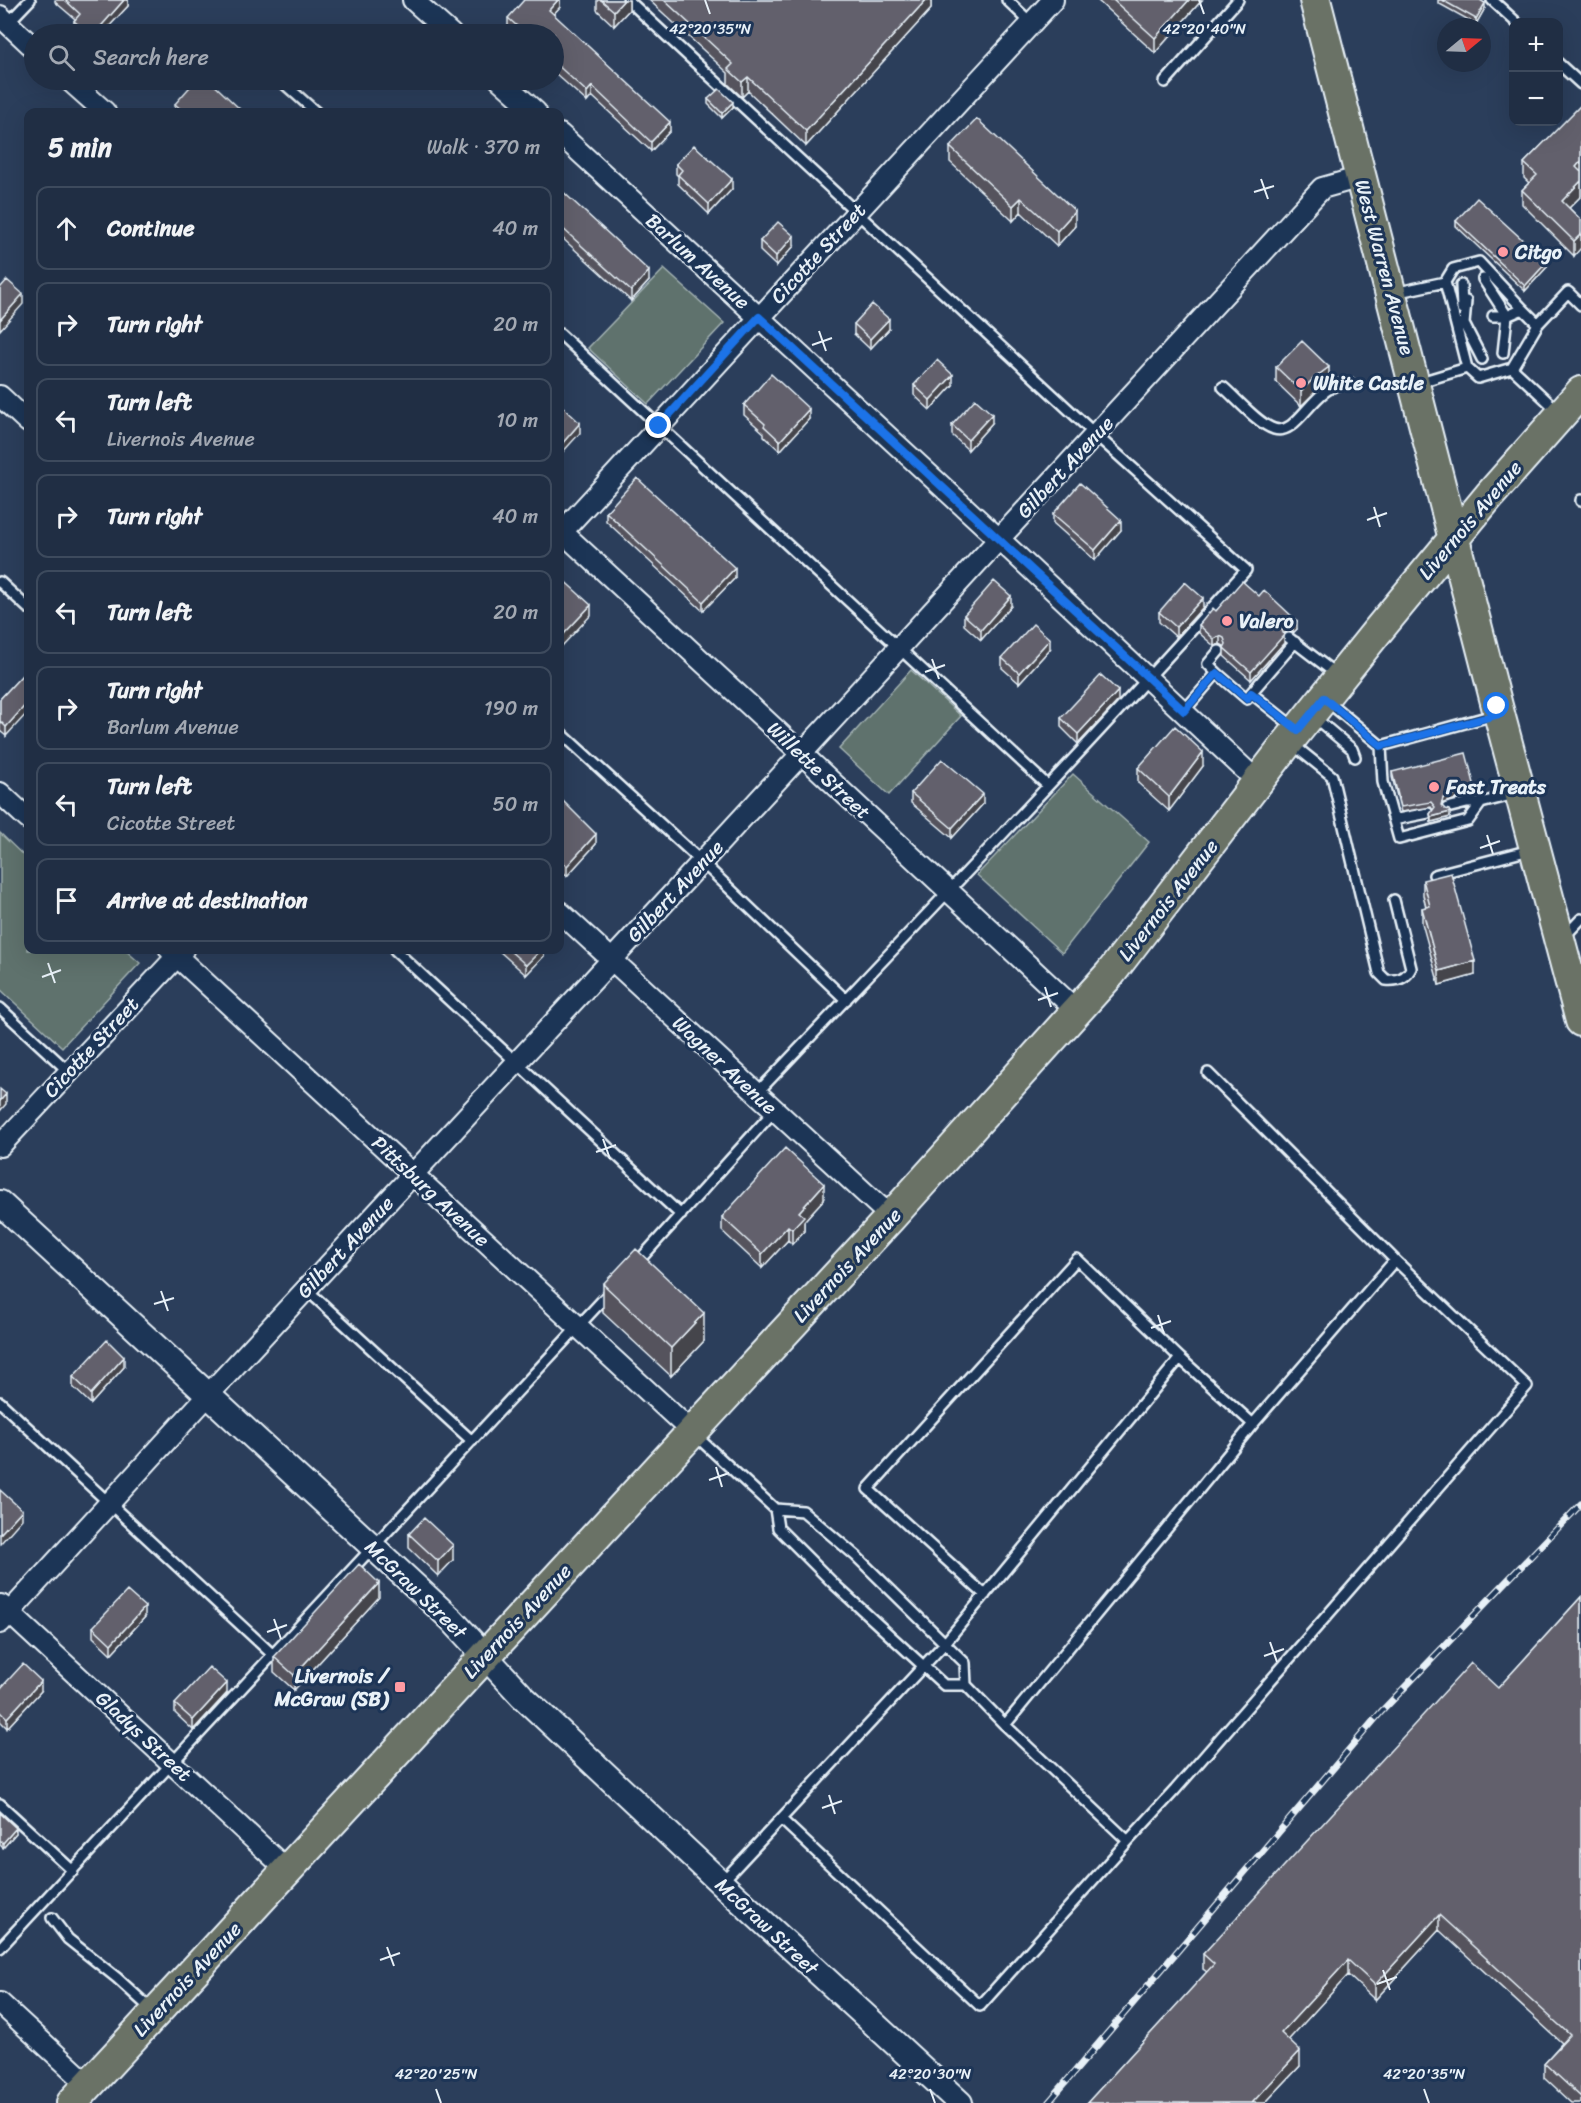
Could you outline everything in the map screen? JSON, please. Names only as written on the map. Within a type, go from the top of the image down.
[{"type":"main road","name":"West Warren Avenue","points":[[1315,0],[1581,1021]]},
{"type":"main road","name":"Livernois Avenue","points":[[81,2094],[891,1218],[1110,974],[1313,712],[1455,537],[1581,392]]},
{"type":"street","points":[[413,0],[440,24]]},
{"type":"street","name":"Cicotte Street","points":[[564,528],[1053,0]]},
{"type":"street","points":[[4,20],[24,39]]},
{"type":"street","points":[[80,90],[100,108]]},
{"type":"street","points":[[511,90],[532,108]]},
{"type":"street","name":"Barlum Avenue","points":[[564,138],[998,538],[1258,782]]},
{"type":"street","name":"Gilbert Avenue","points":[[3,1613],[110,1503],[1322,188],[1361,177]]},
{"type":"street","points":[[0,396],[24,418]]},
{"type":"street","name":"Willette Street","points":[[564,536],[802,753],[1077,1011]]},
{"type":"street","points":[[0,793],[24,815]]},
{"type":"street","name":"Wagner Avenue","points":[[564,916],[891,1218]]},
{"type":"street","name":"Cicotte Street","points":[[0,1146],[175,954]]},
{"type":"street","name":"Pittsburg Avenue","points":[[179,954],[692,1432]]},
{"type":"street","name":"McGraw Street","points":[[0,1203],[452,1620],[522,1696],[960,2103]]},
{"type":"street","name":"Gladys Street","points":[[3,1613],[173,1763],[287,1870]]},
{"type":"street","points":[[0,2003],[81,2094]]},
{"type":"lane","points":[[4,20],[30,0]]},
{"type":"lane","points":[[628,0],[1095,434],[1246,570],[1149,679],[757,1093]]},
{"type":"lane","points":[[1007,0],[1031,23]]},
{"type":"lane","points":[[1166,82],[1238,0]]},
{"type":"lane","points":[[1492,0],[1512,18]]},
{"type":"lane","points":[[1563,68],[1581,84]]},
{"type":"lane","points":[[291,90],[311,108]]},
{"type":"lane","points":[[1392,293],[1445,282],[1453,269],[1479,262],[1538,324]]},
{"type":"lane","points":[[1483,279],[1507,316],[1503,353]]},
{"type":"lane","points":[[1445,282],[1482,359]]},
{"type":"lane","points":[[1461,285],[1467,368],[1478,378],[1512,368],[1538,324],[1568,292],[1581,305]]},
{"type":"lane","points":[[1487,295],[1507,316]]},
{"type":"lane","points":[[1466,301],[1464,324],[1478,344]]},
{"type":"lane","points":[[1493,316],[1507,316],[1523,309]]},
{"type":"lane","points":[[1499,338],[1507,316]]},
{"type":"lane","points":[[564,338],[1048,786]]},
{"type":"lane","points":[[1415,383],[1467,368]]},
{"type":"lane","points":[[1512,368],[1561,414]]},
{"type":"lane","points":[[1223,387],[1264,424],[1273,429],[1282,430],[1291,426],[1328,388],[1335,384],[1350,384]]},
{"type":"lane","points":[[0,582],[24,604]]},
{"type":"lane","points":[[1219,651],[1208,664],[1247,699],[1266,670],[1292,640],[1332,776],[1379,973],[1386,980],[1392,981],[1401,979],[1408,974],[1411,968],[1394,900]]},
{"type":"lane","points":[[1184,711],[1217,673]]},
{"type":"lane","points":[[1251,693],[1313,712],[1381,746],[1500,714]]},
{"type":"lane","points":[[1313,712],[1352,749],[1355,757]]},
{"type":"lane","points":[[564,736],[702,862],[846,1000]]},
{"type":"lane","points":[[1381,746],[1383,782],[1399,839],[1468,821],[1480,803]]},
{"type":"lane","points":[[1447,808],[1521,793]]},
{"type":"lane","points":[[1392,815],[1398,819],[1428,813]]},
{"type":"lane","points":[[1434,875],[1535,848]]},
{"type":"lane","points":[[1560,941],[1581,919]]},
{"type":"lane","points":[[399,954],[681,1215]]},
{"type":"lane","points":[[0,1008],[68,1071]]},
{"type":"lane","points":[[781,1819],[980,2006],[1175,1790],[1527,1386],[1395,1260],[1208,1073]]},
{"type":"lane","points":[[626,1275],[775,1110]]},
{"type":"lane","points":[[985,1595],[868,1489],[1077,1258],[1180,1358],[1253,1424]]},
{"type":"lane","points":[[1005,1725],[1253,1424],[1395,1260]]},
{"type":"lane","points":[[0,1948],[618,1283]]},
{"type":"lane","points":[[306,1289],[472,1441]]},
{"type":"lane","points":[[721,1883],[945,1643],[1180,1358]]},
{"type":"lane","points":[[0,1402],[273,1655]]},
{"type":"lane","points":[[692,1432],[776,1509],[802,1511],[856,1556],[965,1663],[966,1685],[1128,1841]]},
{"type":"lane","points":[[776,1509],[778,1528],[924,1667],[944,1685],[966,1685]]},
{"type":"lane","points":[[0,1804],[73,1870]]},
{"type":"lane","points":[[52,1918],[68,1939],[156,2013]]},
{"type":"green space","points":[[664,269],[724,323],[648,404],[588,348]]},
{"type":"green space","points":[[911,670],[961,716],[889,795],[839,749]]},
{"type":"green space","points":[[1073,774],[1149,842],[1062,953],[977,875]]},
{"type":"green space","points":[[0,833],[24,856],[24,954],[130,954],[140,963],[62,1047],[0,989]]},
{"type":"building","points":[[65,0],[124,0],[103,24],[78,24],[74,21],[80,14]]},
{"type":"building","points":[[524,0],[558,0],[549,10],[670,122],[651,142],[592,86],[587,92],[564,71],[564,24],[515,24],[508,18]]},
{"type":"building","points":[[601,0],[624,0],[614,11]]},
{"type":"building","points":[[664,0],[926,0],[806,131],[748,77],[742,82],[728,69],[733,64]]},
{"type":"building","points":[[1113,0],[1189,0],[1155,38]]},
{"type":"building","points":[[1442,0],[1480,0],[1485,3],[1477,18]]},
{"type":"building","points":[[719,89],[733,102],[722,113],[708,99]]},
{"type":"building","points":[[187,90],[220,90],[239,108],[180,108],[175,104]]},
{"type":"building","points":[[1581,105],[1581,161],[1576,167],[1581,172],[1581,181],[1562,201],[1581,220],[1581,234],[1574,241],[1522,190],[1537,175],[1524,163],[1560,126],[1563,126]]},
{"type":"building","points":[[977,119],[1075,211],[1057,231],[1021,198],[1013,206],[950,147]]},
{"type":"building","points":[[694,145],[732,179],[709,204],[678,175],[682,170],[676,164]]},
{"type":"building","points":[[564,193],[649,271],[631,291],[564,230]]},
{"type":"building","points":[[1477,198],[1547,262],[1525,286],[1456,221]]},
{"type":"building","points":[[778,222],[794,236],[776,256],[760,241]]},
{"type":"building","points":[[7,280],[23,294],[0,320],[0,288]]},
{"type":"building","points":[[872,304],[889,319],[870,339],[854,324]]},
{"type":"building","points":[[1302,341],[1329,367],[1301,391],[1276,367]]},
{"type":"building","points":[[937,360],[953,375],[930,400],[914,385]]},
{"type":"building","points":[[771,374],[809,409],[780,441],[744,405]]},
{"type":"building","points":[[975,399],[992,414],[968,440],[952,425]]},
{"type":"building","points":[[564,408],[580,423],[564,441]]},
{"type":"building","points":[[637,478],[735,568],[703,602],[606,512]]},
{"type":"building","points":[[1080,483],[1121,520],[1095,550],[1053,514]]},
{"type":"building","points":[[564,581],[591,605],[564,634]]},
{"type":"building","points":[[994,581],[1011,596],[981,630],[964,615]]},
{"type":"building","points":[[1242,581],[1259,596],[1264,590],[1297,621],[1293,625],[1289,623],[1284,626],[1282,630],[1284,635],[1251,672],[1224,648],[1226,644],[1224,638],[1220,636],[1214,639],[1199,625],[1213,608],[1216,611]]},
{"type":"building","points":[[1185,582],[1203,598],[1176,627],[1159,612]]},
{"type":"building","points":[[1033,624],[1050,639],[1019,673],[1002,658]]},
{"type":"building","points":[[24,673],[24,707],[6,727],[0,721],[0,699]]},
{"type":"building","points":[[1101,675],[1118,691],[1078,734],[1061,718]]},
{"type":"building","points":[[1175,726],[1203,752],[1169,797],[1138,768]]},
{"type":"building","name":"Fast Treats","points":[[1466,753],[1476,791],[1466,791],[1443,798],[1441,805],[1450,812],[1431,817],[1430,814],[1435,807],[1431,802],[1401,807],[1392,772]]},
{"type":"building","points":[[942,759],[983,794],[952,828],[911,793]]},
{"type":"building","points":[[564,802],[596,834],[567,866],[564,863]]},
{"type":"building","points":[[1451,873],[1475,961],[1439,971],[1422,908],[1430,906],[1423,880]]},
{"type":"building","points":[[514,954],[537,954],[526,965]]},
{"type":"building","points":[[0,1089],[6,1094],[0,1101]]},
{"type":"building","points":[[785,1148],[824,1184],[799,1212],[804,1216],[792,1229],[788,1226],[762,1254],[722,1217]]},
{"type":"building","points":[[636,1249],[704,1313],[671,1348],[603,1284]]},
{"type":"building","points":[[107,1340],[124,1357],[91,1394],[73,1377]]},
{"type":"building","points":[[0,1490],[22,1510],[0,1534]]},
{"type":"building","points":[[424,1518],[453,1545],[438,1561],[409,1534]]},
{"type":"building","points":[[359,1564],[379,1583],[294,1675],[274,1657]]},
{"type":"building","points":[[127,1591],[145,1607],[111,1644],[93,1627]]},
{"type":"building","points":[[1581,1597],[1581,2097],[1544,2063],[1570,2035],[1439,1915],[1375,1985],[1348,1960],[1281,2033],[1300,2051],[1252,2103],[1087,2103],[1214,1964],[1203,1954],[1471,1663],[1498,1688]]},
{"type":"building","points":[[23,1664],[41,1681],[7,1718],[0,1711],[0,1689]]},
{"type":"building","points":[[209,1667],[227,1683],[193,1720],[175,1704]]},
{"type":"building","points":[[0,1813],[16,1828],[3,1843],[0,1840]]},
{"type":"railway","points":[[1048,2103],[1381,1712],[1581,1504]]},
{"type":"place","name":"Citgo","points":[[1503,252]]},
{"type":"place","name":"White Castle","points":[[1301,383]]},
{"type":"place","name":"Valero","points":[[1227,621]]},
{"type":"place","name":"Fast Treats","points":[[1434,787]]},
{"type":"place","name":"Livernois / McGraw (SB)","points":[[400,1687]]},
{"type":"route","points":[[659,426],[759,317],[1184,711],[1217,673],[1247,699],[1251,693],[1298,730],[1324,698],[1381,746],[1500,714],[1497,706]]}]
